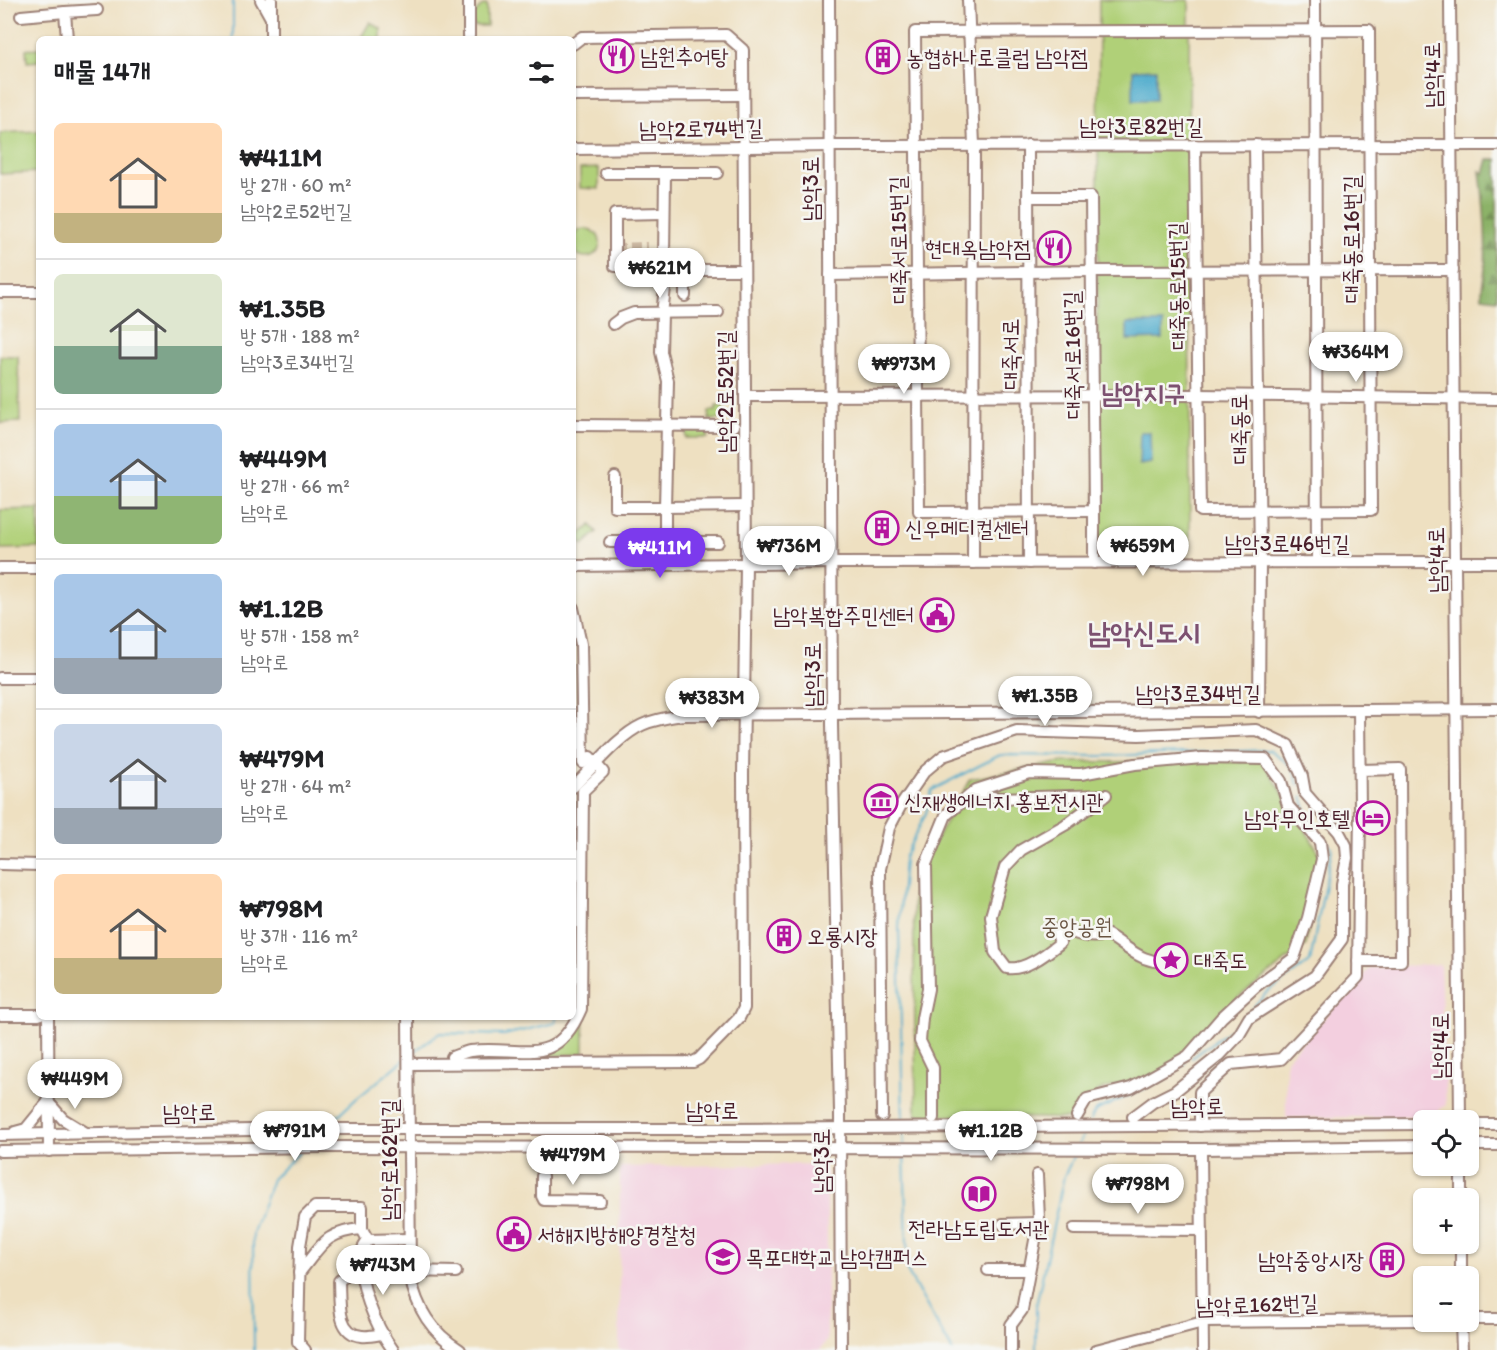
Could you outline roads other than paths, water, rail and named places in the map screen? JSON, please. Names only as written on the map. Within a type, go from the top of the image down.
[{"type":"street","points":[[261,0],[271,20]]},
{"type":"street","points":[[271,0],[271,36]]},
{"type":"street","points":[[271,20],[277,0]]},
{"type":"street","points":[[469,0],[469,36]]},
{"type":"street","points":[[968,0],[974,146],[973,562]]},
{"type":"street","points":[[1315,0],[1317,562]]},
{"type":"street","points":[[1450,6],[1457,0]]},
{"type":"street","name":"남악3로","points":[[829,1],[832,713],[840,1147],[841,1350]]},
{"type":"street","name":"남악4로","points":[[1450,6],[1460,1110]]},
{"type":"street","points":[[21,16],[97,10]]},
{"type":"street","points":[[65,12],[67,36]]},
{"type":"street","points":[[969,31],[1314,30]]},
{"type":"street","name":"대죽동로16번길","points":[[1259,511],[1371,510],[1369,30],[1314,30]]},
{"type":"street","name":"대죽서로15번길","points":[[969,31],[915,32],[919,512],[1029,512]]},
{"type":"street","name":"남악2로52번길","points":[[409,1062],[687,1063],[699,1059],[743,1013],[745,1000],[743,714],[746,564],[743,50],[726,35],[582,36],[576,41]]},
{"type":"street","points":[[576,96],[743,95]]},
{"type":"street","name":"남악3로82번길","points":[[830,146],[1370,144],[1497,146]]},
{"type":"street","name":"대죽서로","points":[[1028,145],[1029,562]]},
{"type":"street","name":"대죽동로15번길","points":[[1195,145],[1200,511],[1259,511]]},
{"type":"street","name":"대죽동로","points":[[1255,145],[1260,562],[1259,712]]},
{"type":"street","name":"남악2로74번길","points":[[576,149],[830,146]]},
{"type":"street","points":[[606,173],[717,173]]},
{"type":"street","points":[[664,542],[668,381],[662,352],[666,267],[665,173]]},
{"type":"street","name":"대죽서로16번길","points":[[1028,197],[1090,197],[1094,562]]},
{"type":"street","points":[[664,213],[615,214],[615,266],[666,267],[685,270],[744,270]]},
{"type":"street","points":[[685,270],[685,296]]},
{"type":"street","points":[[830,275],[1091,271],[1453,270]]},
{"type":"street","points":[[0,292],[36,292]]},
{"type":"street","points":[[613,324],[634,313],[718,312]]},
{"type":"street","points":[[745,396],[1198,395],[1497,399]]},
{"type":"street","points":[[576,425],[734,426]]},
{"type":"street","points":[[615,477],[615,507],[745,506]]},
{"type":"street","points":[[1029,512],[1094,511]]},
{"type":"street","points":[[610,542],[718,542]]},
{"type":"street","points":[[576,566],[831,562]]},
{"type":"street","name":"남악3로46번길","points":[[831,562],[1497,562]]},
{"type":"street","points":[[0,568],[36,568]]},
{"type":"street","points":[[452,1057],[470,1051],[534,1052],[555,1044],[564,1037],[576,1022],[581,1009],[583,791],[603,772],[590,757],[583,763],[581,644],[576,622]]},
{"type":"street","points":[[0,678],[36,678]]},
{"type":"street","name":"남악3로34번길","points":[[576,784],[614,746],[642,725],[683,715],[1497,709]]},
{"type":"street","points":[[1200,1126],[1200,1092],[1231,1064],[1281,1059],[1358,977],[1359,711]]},
{"type":"street","points":[[882,1116],[880,869],[889,828],[900,807],[924,772],[943,756],[1017,731],[1139,735],[1256,730],[1288,745],[1302,776],[1305,793],[1339,832],[1346,845],[1347,858],[1342,884],[1342,939],[1315,976],[1249,1018],[1239,1035],[1220,1055],[1175,1091],[1133,1117]]},
{"type":"street","points":[[933,1118],[933,1068],[920,1041],[928,989],[926,864],[946,814],[974,792],[1029,773],[1081,774],[1135,764],[1202,758],[1265,759],[1281,781],[1288,806],[1320,842],[1322,859],[1308,918],[1294,958],[1256,986],[1222,1017],[1188,1056],[1131,1088],[1087,1099],[1077,1116]]},
{"type":"street","points":[[1358,961],[1401,961],[1400,769],[1360,770]]},
{"type":"street","points":[[974,792],[997,798],[1106,795],[1065,825],[1021,850],[1005,867],[991,916],[995,952],[1007,968],[1016,970],[1060,943],[1057,933],[1061,927],[1082,937],[1107,935],[1120,942],[1129,951],[1159,963],[1171,960]]},
{"type":"street","points":[[0,864],[36,865]]},
{"type":"street","points":[[0,1015],[36,1015]]},
{"type":"street","points":[[48,1020],[49,1151]]},
{"type":"street","name":"남악로162번길","points":[[408,1020],[407,1147],[410,1271],[417,1301],[430,1325],[439,1335],[460,1350]]},
{"type":"street","points":[[48,1102],[63,1119],[87,1134]]},
{"type":"street","points":[[2,1135],[26,1129],[48,1102]]},
{"type":"street","name":"남악로","points":[[2,1135],[303,1129],[721,1129],[1413,1124]]},
{"type":"street","points":[[1479,1124],[1497,1124]]},
{"type":"street","points":[[1479,1145],[1497,1145]]},
{"type":"street","name":"남악로","points":[[0,1152],[322,1147],[1201,1149],[1413,1146]]},
{"type":"street","points":[[1201,1149],[1203,1350]]},
{"type":"street","points":[[1011,1350],[1011,1325],[1022,1310],[1038,1223],[1038,1175]]},
{"type":"street","points":[[542,1176],[544,1200],[600,1201]]},
{"type":"street","points":[[305,1350],[298,1342],[300,1246],[305,1218],[315,1207],[362,1207],[362,1229],[368,1240]]},
{"type":"street","points":[[1003,1224],[1038,1223]]},
{"type":"street","points":[[299,1273],[317,1248],[333,1235],[348,1230],[362,1229]]},
{"type":"street","points":[[1074,1229],[1202,1230]]},
{"type":"street","points":[[368,1240],[408,1239]]},
{"type":"street","points":[[368,1240],[362,1250],[362,1273],[371,1307],[382,1334],[393,1350]]},
{"type":"street","points":[[988,1270],[1029,1270]]},
{"type":"street","points":[[410,1271],[456,1272]]},
{"type":"street","points":[[362,1273],[347,1274],[339,1281],[342,1320],[350,1332],[362,1336],[382,1334]]},
{"type":"street","points":[[1479,1319],[1497,1319]]},
{"type":"street","name":"남악로162번길","points":[[1096,1350],[1203,1322],[1413,1320]]},
{"type":"street","points":[[1461,1332],[1462,1350]]},
{"type":"water","points":[[1156,69],[1156,100],[1133,100],[1133,70]]},
{"type":"water","points":[[1127,323],[1163,323],[1163,339],[1127,340]]},
{"type":"water","points":[[1140,432],[1150,432],[1151,463],[1139,465]]},
{"type":"waterway","points":[[233,0],[233,36]]},
{"type":"waterway","points":[[903,1125],[899,927],[904,858],[926,813],[932,790],[1000,755],[1102,756],[1270,750],[1293,767],[1298,785]]},
{"type":"waterway","points":[[1248,1013],[1267,992],[1310,962],[1332,848],[1309,821],[1302,796]]},
{"type":"waterway","points":[[1192,1058],[1233,1028],[1244,1017]]},
{"type":"waterway","points":[[411,1054],[439,1033],[504,1035],[555,1023],[556,1020]]},
{"type":"waterway","points":[[329,1124],[404,1060]]},
{"type":"waterway","points":[[1090,1121],[1095,1111],[1164,1079],[1185,1063]]},
{"type":"waterway","points":[[1078,1146],[1086,1129]]},
{"type":"waterway","points":[[903,1131],[904,1146]]},
{"type":"waterway","points":[[310,1143],[321,1133]]},
{"type":"waterway","points":[[254,1350],[253,1233],[272,1179],[301,1151]]},
{"type":"waterway","points":[[904,1152],[908,1273],[952,1350]]},
{"type":"waterway","points":[[1036,1350],[1036,1306],[1064,1176],[1075,1154]]},
{"type":"tunnel","points":[[615,248],[648,247]]},
{"type":"place","name":"남원추어탕","points":[[617,56]]},
{"type":"place","name":"농협하나로클럽 남악점","points":[[883,57]]},
{"type":"place","name":"현대옥남악점","points":[[1054,248]]},
{"type":"place","name":"신우메디컬센터","points":[[882,528]]},
{"type":"place","name":"남악복합주민센터","points":[[937,615]]},
{"type":"place","name":"신재생에너지 홍보전시관","points":[[881,801]]},
{"type":"place","name":"남악무인호텔","points":[[1373,818]]},
{"type":"place","name":"오룡시장","points":[[784,936]]},
{"type":"place","name":"대죽도","points":[[1171,960]]},
{"type":"place","name":"전라남도립도서관","points":[[979,1194]]},
{"type":"place","name":"서해지방해양경찰청","points":[[514,1234]]},
{"type":"place","name":"목포대학교 남악캠퍼스","points":[[723,1257]]},
{"type":"place","name":"남악중앙시장","points":[[1387,1260]]},
{"type":"district","name":"남악지구","points":[[1143,393]]},
{"type":"district","name":"남악신도시","points":[[1144,632]]},
{"type":"park label","name":"중앙공원","points":[[1077,926]]}]
